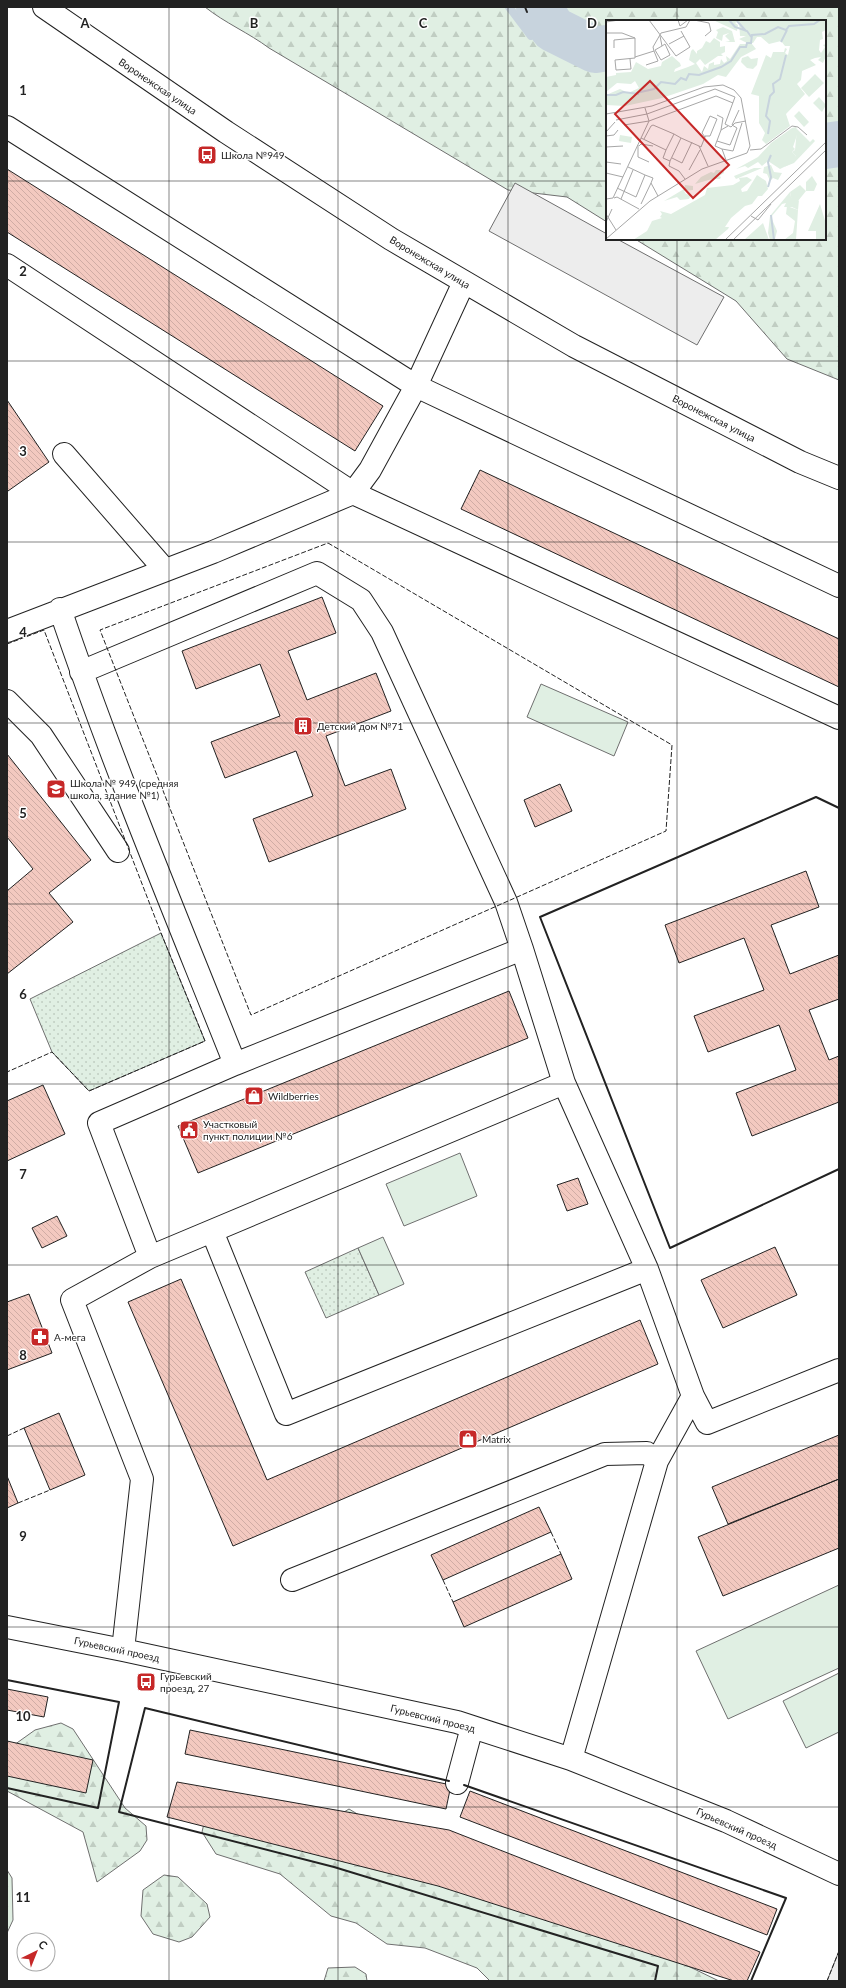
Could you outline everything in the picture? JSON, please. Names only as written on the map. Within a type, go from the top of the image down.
[{"type":"street","name":"Воронежская улица","points":[[44,7],[226,132],[391,239],[574,346],[800,462],[839,478]]},
{"type":"street","points":[[7,127],[416,386],[839,586]]},
{"type":"street","points":[[7,265],[354,493],[839,718]]},
{"type":"street","points":[[7,631],[60,609],[213,552],[354,493],[370,470],[416,386],[464,282]]},
{"type":"street","points":[[64,454],[165,570]]},
{"type":"street","points":[[81,672],[317,573],[361,600],[385,638],[506,902],[564,1083],[647,1269],[693,1396],[707,1423],[839,1370]]},
{"type":"street","points":[[60,609],[81,672],[181,931],[235,1064]]},
{"type":"street","points":[[7,701],[41,735],[118,851]]},
{"type":"street","points":[[150,1257],[99,1123],[235,1064],[522,949]]},
{"type":"street","points":[[123,1650],[142,1479],[72,1300],[150,1257],[564,1083]]},
{"type":"street","points":[[212,1231],[286,1414],[647,1269]]},
{"type":"street","points":[[571,1759],[656,1461],[693,1396]]},
{"type":"street","points":[[292,1580],[605,1454],[647,1453],[656,1461]]},
{"type":"street","name":"Гурьевский проезд","points":[[7,1627],[354,1698],[472,1727],[571,1759],[726,1821],[839,1874]]},
{"type":"street","points":[[457,1783],[472,1727]]},
{"type":"green space","points":[[205,7],[839,7],[839,380],[787,359],[736,301],[637,240],[826,240],[826,20],[606,20],[606,221],[567,197],[508,190]]},
{"type":"green space","points":[[541,684],[628,722],[614,756],[527,717]]},
{"type":"green space","points":[[161,933],[205,1041],[89,1091],[52,1052],[30,999]]},
{"type":"green space","points":[[460,1153],[477,1196],[404,1226],[386,1184]]},
{"type":"green space","points":[[383,1237],[404,1284],[379,1295],[358,1248]]},
{"type":"green space","points":[[358,1248],[379,1295],[326,1318],[305,1272]]},
{"type":"green space","points":[[839,1585],[839,1668],[728,1719],[696,1651]]},
{"type":"green space","points":[[839,1673],[839,1732],[806,1748],[783,1701]]},
{"type":"green space","points":[[61,1723],[73,1729],[125,1808],[146,1826],[147,1840],[140,1851],[97,1882],[83,1832],[7,1791],[7,1750],[35,1730]]},
{"type":"green space","points":[[349,1809],[406,1843],[661,1953],[719,1981],[490,1981],[477,1968],[425,1948],[387,1944],[356,1923],[331,1916],[280,1874],[216,1854],[202,1832],[205,1819],[326,1823]]},
{"type":"green space","points":[[7,1870],[12,1878],[13,1920],[7,1933]]},
{"type":"green space","points":[[164,1875],[178,1877],[207,1904],[210,1917],[192,1937],[179,1942],[153,1934],[141,1916],[143,1890]]},
{"type":"green space","points":[[355,1967],[366,1974],[367,1981],[324,1981],[328,1968]]},
{"type":"shaded area","points":[[515,183],[606,233],[606,240],[619,240],[724,297],[697,345],[489,231]]},
{"type":"shaded area","points":[[839,1951],[839,1981],[827,1981]]},
{"type":"building","points":[[7,169],[383,406],[355,451],[7,232]]},
{"type":"building","points":[[7,400],[49,462],[8,491],[7,489]]},
{"type":"building","points":[[480,470],[839,639],[839,687],[461,509]]},
{"type":"building","name":"Детский дом №71","points":[[322,597],[336,633],[288,651],[307,700],[376,673],[391,711],[326,736],[345,786],[391,769],[406,809],[269,862],[253,819],[313,796],[296,751],[225,778],[211,742],[280,716],[260,664],[196,689],[182,651]]},
{"type":"building","points":[[7,754],[91,860],[49,893],[73,922],[7,974],[7,891],[33,869],[7,837]]},
{"type":"building","points":[[560,784],[572,811],[535,827],[524,800]]},
{"type":"building","points":[[806,871],[819,907],[771,925],[790,974],[839,955],[839,999],[809,1010],[829,1060],[839,1056],[839,1102],[752,1136],[736,1093],[796,1070],[779,1025],[708,1052],[694,1016],[764,990],[744,938],[679,963],[665,925]]},
{"type":"building","points":[[509,991],[528,1038],[198,1173],[178,1126]]},
{"type":"building","points":[[43,1085],[65,1134],[7,1161],[7,1101]]},
{"type":"building","points":[[578,1178],[588,1204],[567,1211],[557,1185]]},
{"type":"building","points":[[57,1216],[67,1236],[42,1248],[32,1228]]},
{"type":"building","points":[[775,1247],[797,1295],[723,1328],[701,1280]]},
{"type":"building","points":[[181,1279],[267,1480],[640,1320],[658,1364],[233,1546],[128,1302]]},
{"type":"building","points":[[29,1294],[52,1353],[7,1370],[7,1302]]},
{"type":"building","points":[[59,1413],[85,1475],[50,1490],[24,1428]]},
{"type":"building","points":[[839,1435],[839,1479],[728,1524],[712,1487]]},
{"type":"building","points":[[7,1476],[18,1503],[7,1508]]},
{"type":"building","points":[[839,1479],[839,1548],[723,1596],[698,1537]]},
{"type":"building","points":[[539,1507],[551,1532],[443,1580],[431,1555]]},
{"type":"building","points":[[561,1554],[572,1579],[464,1627],[453,1602]]},
{"type":"building","points":[[7,1689],[48,1697],[44,1717],[7,1710]]},
{"type":"building","points":[[190,1730],[451,1785],[446,1809],[185,1754]]},
{"type":"building","points":[[7,1741],[93,1760],[86,1793],[7,1776]]},
{"type":"building","points":[[177,1782],[449,1830],[760,1952],[747,1981],[734,1981],[438,1886],[167,1817]]},
{"type":"building","points":[[470,1791],[777,1909],[767,1935],[460,1817]]},
{"type":"waterway","points":[[509,7],[531,36],[553,29]]},
{"type":"waterway","points":[[539,7],[553,29],[595,50],[606,48]]},
{"type":"waterway","points":[[826,146],[839,144]]},
{"type":"fence","points":[[328,543],[672,745],[666,831],[251,1015],[100,630],[328,543]]},
{"type":"fence","points":[[7,644],[44,630],[161,933],[205,1041],[89,1091],[52,1052],[7,1072]]},
{"type":"fence","points":[[7,1436],[24,1428]]},
{"type":"fence","points":[[18,1503],[50,1490]]},
{"type":"fence","points":[[551,1532],[561,1554]]},
{"type":"fence","points":[[443,1580],[453,1602]]},
{"type":"fence","points":[[827,1981],[839,1951]]},
{"type":"wall","points":[[525,7],[527,12]]},
{"type":"wall","points":[[839,808],[816,797],[540,917],[670,1248],[839,1169]]},
{"type":"wall","points":[[7,1680],[119,1702],[98,1808],[7,1788]]},
{"type":"wall","points":[[449,1781],[145,1708],[119,1812],[334,1867],[658,1966],[655,1981]]},
{"type":"wall","points":[[464,1785],[786,1898],[751,1981]]},
{"type":"place","name":"Школа №949","points":[[207,155]]},
{"type":"place","name":"Детский дом №71","points":[[303,726]]},
{"type":"place","name":"Школа № 949 (средняя школа, здание №1)","points":[[56,789]]},
{"type":"place","name":"Wildberries","points":[[254,1096]]},
{"type":"place","name":"Участковый пункт полиции №6","points":[[189,1130]]},
{"type":"place","name":"А-мега","points":[[40,1337]]},
{"type":"place","name":"Matrix","points":[[468,1439]]},
{"type":"place","name":"Гурьевский проезд, 27","points":[[146,1682]]}]
